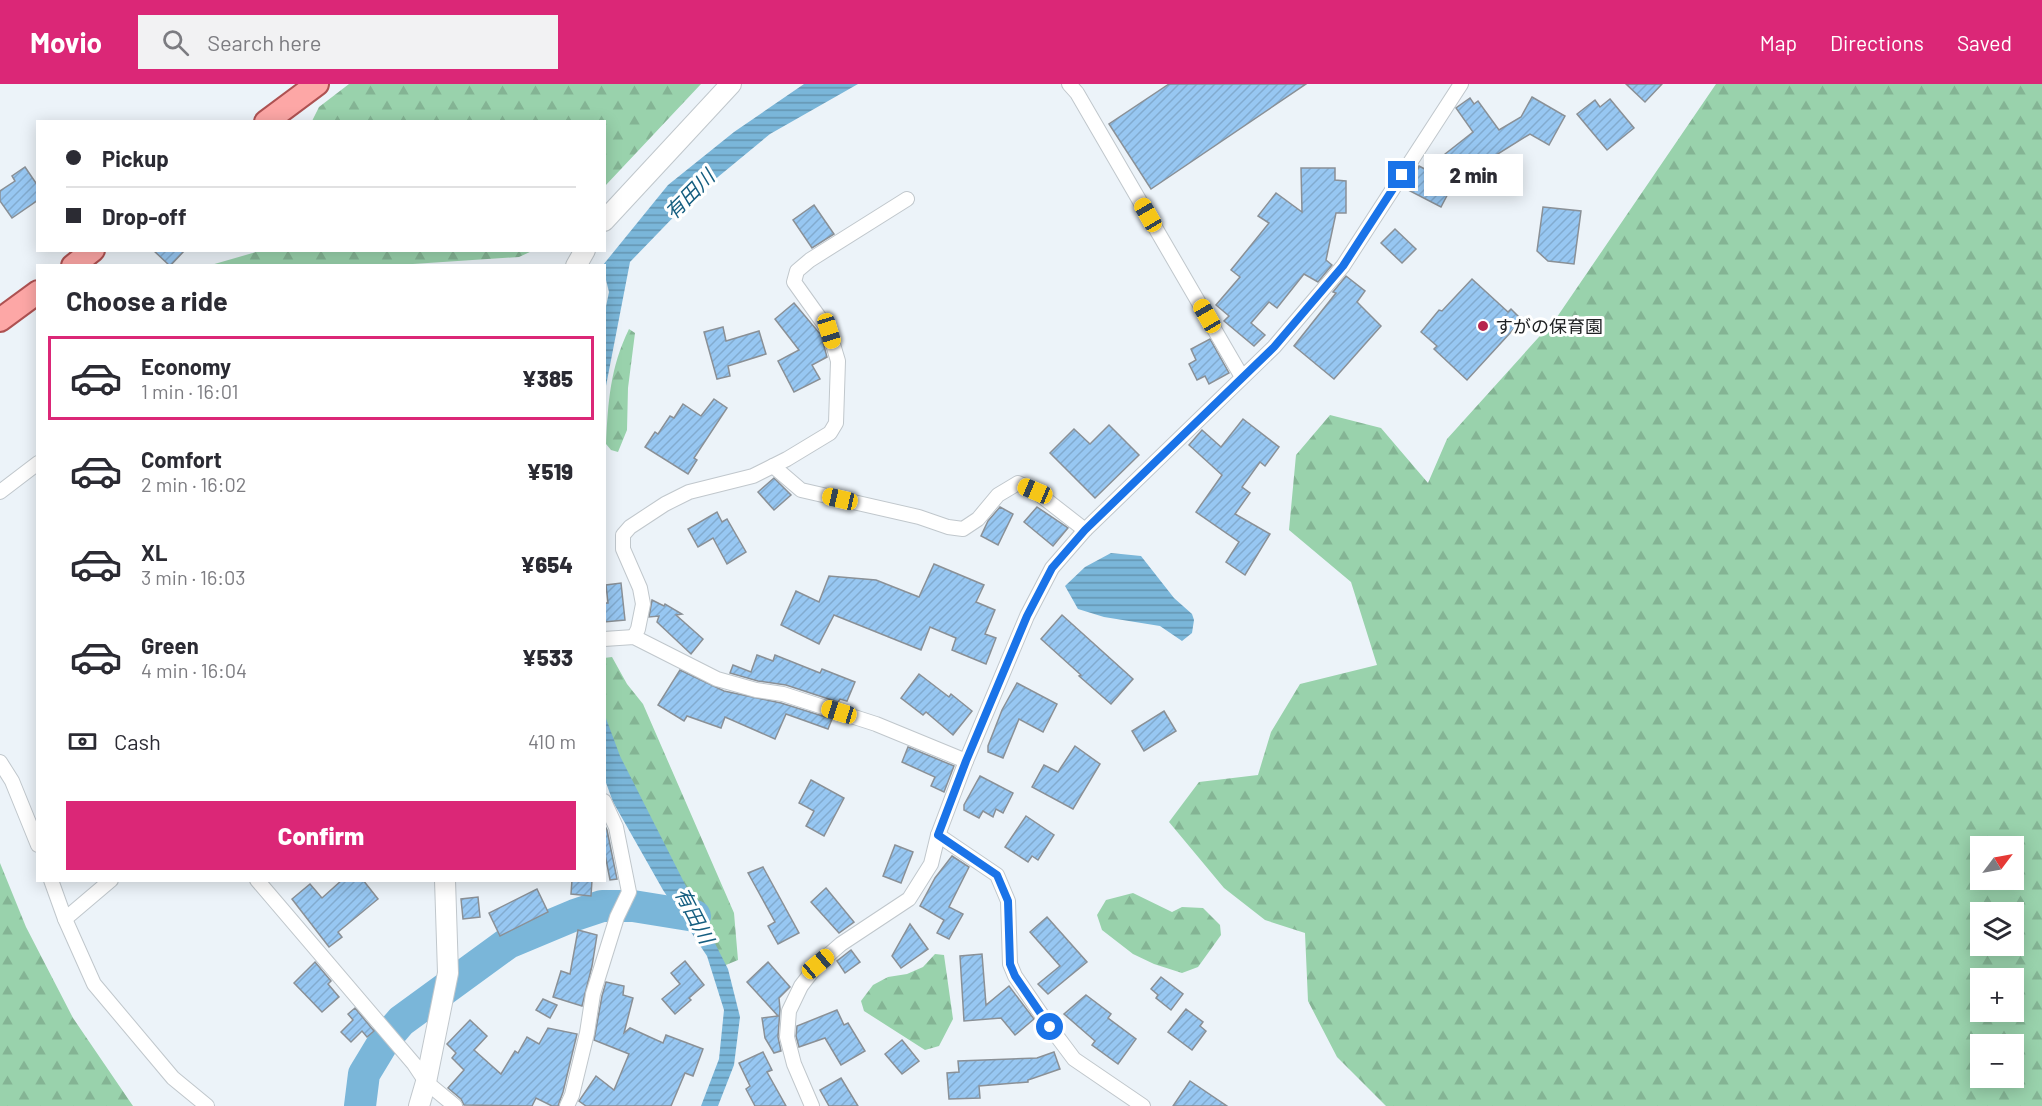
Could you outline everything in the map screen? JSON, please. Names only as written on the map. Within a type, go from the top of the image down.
[{"type":"main road","points":[[270,120],[317,84]]},
{"type":"main road","points":[[76,264],[90,252]]},
{"type":"main road","points":[[0,320],[36,293]]},
{"type":"street","points":[[606,219],[731,84]]},
{"type":"street","points":[[1069,84],[1083,103],[1242,377]]},
{"type":"street","points":[[812,1106],[794,1064],[787,1037],[789,1011],[801,986],[818,964],[841,944],[909,899],[931,864],[938,835],[966,761],[1040,588],[1052,568],[1085,530],[1274,347],[1343,266],[1461,84]]},
{"type":"street","points":[[634,637],[643,604],[640,588],[623,549],[623,535],[645,517],[689,492],[753,476],[830,433],[836,423],[838,361],[829,331],[794,282],[797,270],[907,199]]},
{"type":"street","points":[[0,492],[36,465]]},
{"type":"street","points":[[773,466],[801,490],[963,529],[978,519],[998,495],[1018,483],[1035,491],[1085,530]]},
{"type":"street","points":[[606,639],[634,637],[717,679],[756,690],[783,694],[876,724],[966,761]]},
{"type":"street","points":[[0,762],[12,781],[36,840]]},
{"type":"street","points":[[567,1106],[572,1095],[587,1033],[593,994],[617,917],[628,892],[616,827],[606,805]]},
{"type":"street","points":[[938,835],[997,875],[1008,901],[1010,964],[1015,976],[1074,1059],[1143,1106]]},
{"type":"street","points":[[52,882],[65,919],[94,984],[173,1078],[207,1106]]},
{"type":"street","points":[[65,919],[109,882]]},
{"type":"street","points":[[259,882],[381,1025],[426,1082],[455,1106]]},
{"type":"street","points":[[418,1106],[426,1082],[448,973],[445,882]]},
{"type":"green space","points":[[349,84],[701,84],[606,185],[606,120],[312,120],[319,107]]},
{"type":"green space","points":[[1716,84],[2042,84],[2042,1106],[1386,1106],[1337,1057],[1308,1001],[1305,933],[1265,920],[1224,888],[1169,822],[1199,782],[1258,775],[1271,732],[1300,684],[1377,665],[1351,582],[1289,530],[1296,455],[1330,415],[1381,428],[1428,483],[1447,439],[1557,317]]},
{"type":"green space","points":[[256,252],[530,252],[519,257],[413,264],[214,264]]},
{"type":"green space","points":[[629,329],[635,333],[628,388],[627,430],[618,452],[611,450],[606,444],[608,414],[614,371]]},
{"type":"green space","points":[[612,657],[627,684],[643,704],[734,913],[738,960],[721,967],[606,739],[606,658]]},
{"type":"green space","points":[[0,863],[26,927],[73,1018],[133,1106],[0,1106]]},
{"type":"green space","points":[[1133,893],[1172,912],[1182,907],[1203,908],[1220,925],[1221,935],[1198,967],[1182,973],[1154,964],[1133,954],[1102,930],[1097,915],[1106,900]]},
{"type":"green space","points":[[935,954],[944,955],[953,1019],[939,1046],[925,1050],[864,1011],[861,1001],[873,985],[888,977],[907,974],[923,967]]},
{"type":"water","name":"有田川","points":[[804,84],[858,84],[770,134],[690,200],[630,262],[606,386],[606,306],[609,292],[606,264],[604,264],[668,185],[734,132]]},
{"type":"water","points":[[1111,553],[1141,556],[1174,598],[1192,614],[1194,620],[1192,633],[1182,641],[1160,626],[1104,617],[1078,609],[1065,586],[1085,567]]},
{"type":"water","name":"有田川","points":[[606,718],[620,756],[728,969],[740,1017],[734,1065],[718,1106],[701,1106],[719,1059],[724,1010],[707,956],[663,890],[613,802],[606,783]]},
{"type":"building","points":[[1169,84],[1306,84],[1151,189],[1109,124]]},
{"type":"building","points":[[1626,84],[1662,84],[1645,102]]},
{"type":"building","points":[[1532,97],[1565,116],[1549,145],[1530,134],[1488,160],[1495,169],[1489,173],[1494,179],[1476,193],[1445,154],[1473,132],[1456,108],[1470,98],[1474,104],[1478,101],[1499,130],[1521,117]]},
{"type":"building","points":[[1610,99],[1634,128],[1607,150],[1577,114],[1595,100],[1600,107]]},
{"type":"building","points":[[1419,166],[1453,184],[1441,207],[1408,190]]},
{"type":"building","points":[[25,167],[36,183],[36,201],[12,218],[0,201],[0,191],[15,181],[12,176]]},
{"type":"building","points":[[1301,168],[1335,168],[1335,180],[1346,181],[1346,213],[1336,213],[1326,260],[1332,265],[1318,282],[1304,274],[1277,308],[1269,302],[1251,323],[1265,335],[1254,346],[1224,321],[1229,316],[1216,305],[1240,277],[1231,270],[1269,223],[1258,216],[1276,193],[1302,212]]},
{"type":"building","points":[[814,205],[834,234],[812,248],[793,220]]},
{"type":"building","points":[[1543,207],[1581,211],[1574,264],[1548,261],[1537,251]]},
{"type":"building","points":[[1395,229],[1416,249],[1402,263],[1381,243]]},
{"type":"building","points":[[155,252],[183,252],[172,264],[168,264]]},
{"type":"building","points":[[1346,276],[1365,291],[1357,302],[1381,326],[1334,379],[1294,346],[1336,293],[1333,292]]},
{"type":"building","points":[[1472,279],[1508,312],[1511,309],[1522,320],[1467,380],[1434,349],[1437,346],[1421,332],[1439,310],[1442,311]]},
{"type":"building","points":[[794,303],[821,335],[827,357],[812,365],[820,379],[794,392],[778,361],[799,350],[775,319]]},
{"type":"building","points":[[723,327],[726,341],[759,331],[766,354],[728,366],[730,376],[717,379],[704,332]]},
{"type":"building","points":[[1210,339],[1229,373],[1209,384],[1205,376],[1197,380],[1189,364],[1196,360],[1191,349]]},
{"type":"building","points":[[714,399],[727,408],[694,458],[697,460],[688,474],[645,447],[655,432],[658,434],[670,416],[674,418],[683,404],[701,416]]},
{"type":"building","points":[[1243,419],[1279,447],[1265,466],[1260,462],[1242,487],[1250,493],[1235,514],[1270,534],[1245,575],[1226,562],[1239,542],[1196,512],[1222,475],[1189,445],[1202,430],[1221,447]]},
{"type":"building","points":[[1109,425],[1139,455],[1095,498],[1050,453],[1074,429],[1090,444]]},
{"type":"building","points":[[774,478],[791,495],[774,510],[758,492]]},
{"type":"building","points":[[1000,507],[1013,514],[998,545],[981,536],[988,521]]},
{"type":"building","points":[[1037,507],[1068,528],[1053,546],[1024,522]]},
{"type":"building","points":[[717,512],[722,522],[727,519],[746,552],[727,564],[713,538],[698,547],[688,529]]},
{"type":"building","points":[[934,564],[984,585],[976,602],[995,610],[985,634],[996,638],[986,664],[952,650],[956,638],[930,627],[921,650],[834,615],[819,644],[781,625],[796,591],[819,602],[829,576],[876,580],[919,597]]},
{"type":"building","points":[[621,583],[625,620],[606,622],[606,603],[608,603],[606,585]]},
{"type":"building","points":[[652,600],[664,606],[665,604],[682,614],[676,615],[703,639],[691,654],[657,622],[659,616],[649,617]]},
{"type":"building","points":[[1062,615],[1133,679],[1111,704],[1041,639]]},
{"type":"building","points":[[757,655],[773,661],[775,655],[820,673],[822,669],[855,682],[847,701],[840,699],[838,702],[786,685],[758,681],[730,673],[733,665],[751,672]]},
{"type":"building","points":[[680,670],[724,691],[781,703],[832,719],[828,729],[786,714],[775,739],[725,717],[721,728],[687,716],[684,721],[658,705]]},
{"type":"building","points":[[919,674],[949,697],[951,694],[972,711],[953,735],[926,712],[923,715],[901,698]]},
{"type":"building","points":[[1017,683],[1057,704],[1043,732],[1019,719],[1003,758],[988,752],[988,746],[1002,710]]},
{"type":"building","points":[[1164,711],[1176,731],[1144,751],[1132,731]]},
{"type":"building","points":[[1075,746],[1100,764],[1073,809],[1032,787],[1044,765],[1058,772]]},
{"type":"building","points":[[908,747],[954,766],[944,792],[931,786],[935,777],[902,762]]},
{"type":"building","points":[[980,776],[1013,793],[1003,813],[996,809],[993,817],[983,811],[979,818],[964,810],[964,805]]},
{"type":"building","points":[[811,780],[844,798],[824,836],[806,826],[814,811],[799,803]]},
{"type":"building","points":[[1026,816],[1054,835],[1038,860],[1032,856],[1028,862],[1005,847]]},
{"type":"building","points":[[606,828],[617,879],[610,880],[606,859]]},
{"type":"building","points":[[895,845],[913,852],[901,883],[883,876]]},
{"type":"building","points":[[952,856],[969,867],[949,907],[963,914],[949,939],[937,933],[944,920],[920,906],[935,878]]},
{"type":"building","points":[[763,867],[799,933],[778,944],[768,926],[775,922],[748,873]]},
{"type":"building","points":[[340,882],[365,882],[378,899],[338,932],[342,937],[329,947],[292,899],[310,884],[322,898]]},
{"type":"building","points":[[572,882],[592,882],[591,896],[571,894]]},
{"type":"building","points":[[826,888],[854,922],[839,933],[811,902]]},
{"type":"building","points":[[537,889],[548,912],[500,936],[489,913]]},
{"type":"building","points":[[478,897],[480,917],[463,919],[461,899]]},
{"type":"building","points":[[1047,917],[1087,962],[1048,994],[1038,984],[1060,966],[1030,932]]},
{"type":"building","points":[[910,924],[928,949],[901,968],[892,956]]},
{"type":"building","points":[[578,930],[597,935],[582,1006],[553,997],[561,971],[570,974]]},
{"type":"building","points":[[851,950],[860,962],[845,973],[837,961]]},
{"type":"building","points":[[982,954],[986,1005],[1009,986],[1034,1019],[1015,1035],[1001,1018],[964,1021],[960,956]]},
{"type":"building","points":[[685,961],[704,985],[675,1014],[662,999],[680,984],[671,973]]},
{"type":"building","points":[[315,962],[331,981],[328,984],[339,997],[322,1012],[294,983]]},
{"type":"building","points":[[768,962],[790,987],[779,998],[778,1037],[781,1051],[774,1053],[765,1038],[762,1018],[778,1016],[747,982]]},
{"type":"building","points":[[1161,977],[1183,994],[1171,1010],[1156,998],[1158,995],[1151,989]]},
{"type":"building","points":[[606,982],[624,986],[623,995],[633,998],[624,1033],[630,1028],[663,1043],[666,1035],[703,1049],[693,1076],[685,1073],[671,1106],[586,1106],[579,1101],[596,1076],[614,1090],[629,1054],[594,1040]]},
{"type":"building","points":[[1086,995],[1111,1014],[1108,1018],[1136,1039],[1118,1064],[1092,1045],[1095,1041],[1064,1014]]},
{"type":"building","points":[[543,999],[557,1005],[550,1018],[536,1010]]},
{"type":"building","points":[[355,1008],[374,1031],[367,1037],[362,1031],[351,1042],[341,1032],[353,1020],[348,1014]]},
{"type":"building","points":[[1186,1009],[1203,1022],[1200,1026],[1206,1031],[1192,1050],[1168,1032]]},
{"type":"building","points":[[837,1010],[844,1025],[848,1023],[865,1051],[841,1065],[825,1038],[799,1047],[796,1036],[797,1026]]},
{"type":"building","points":[[470,1020],[487,1036],[474,1050],[501,1074],[515,1051],[518,1053],[527,1037],[539,1044],[548,1028],[577,1034],[558,1106],[552,1106],[536,1098],[532,1106],[464,1105],[461,1099],[448,1088],[464,1070],[452,1058],[456,1053],[447,1044]]},
{"type":"building","points":[[902,1040],[919,1061],[902,1074],[885,1054]]},
{"type":"building","points":[[763,1052],[772,1070],[767,1072],[786,1106],[755,1106],[746,1089],[750,1086],[739,1063]]},
{"type":"building","points":[[1054,1052],[1060,1069],[1028,1080],[1028,1082],[979,1086],[980,1098],[949,1099],[947,1073],[959,1072],[958,1061],[1037,1058]]},
{"type":"building","points":[[841,1078],[858,1106],[829,1106],[820,1090]]},
{"type":"building","points":[[1190,1081],[1227,1106],[1173,1106]]},
{"type":"waterway","points":[[360,1106],[364,1074],[384,1041],[401,1021],[508,943],[602,906],[633,906],[695,916]]},
{"type":"place","name":"すがの保育園","points":[[1483,326]]},
{"type":"route","points":[[1050,1027],[1015,976],[1010,964],[1008,901],[997,875],[938,835],[966,761],[1027,616],[1052,568],[1085,530],[1274,347],[1343,266],[1402,175]]}]
